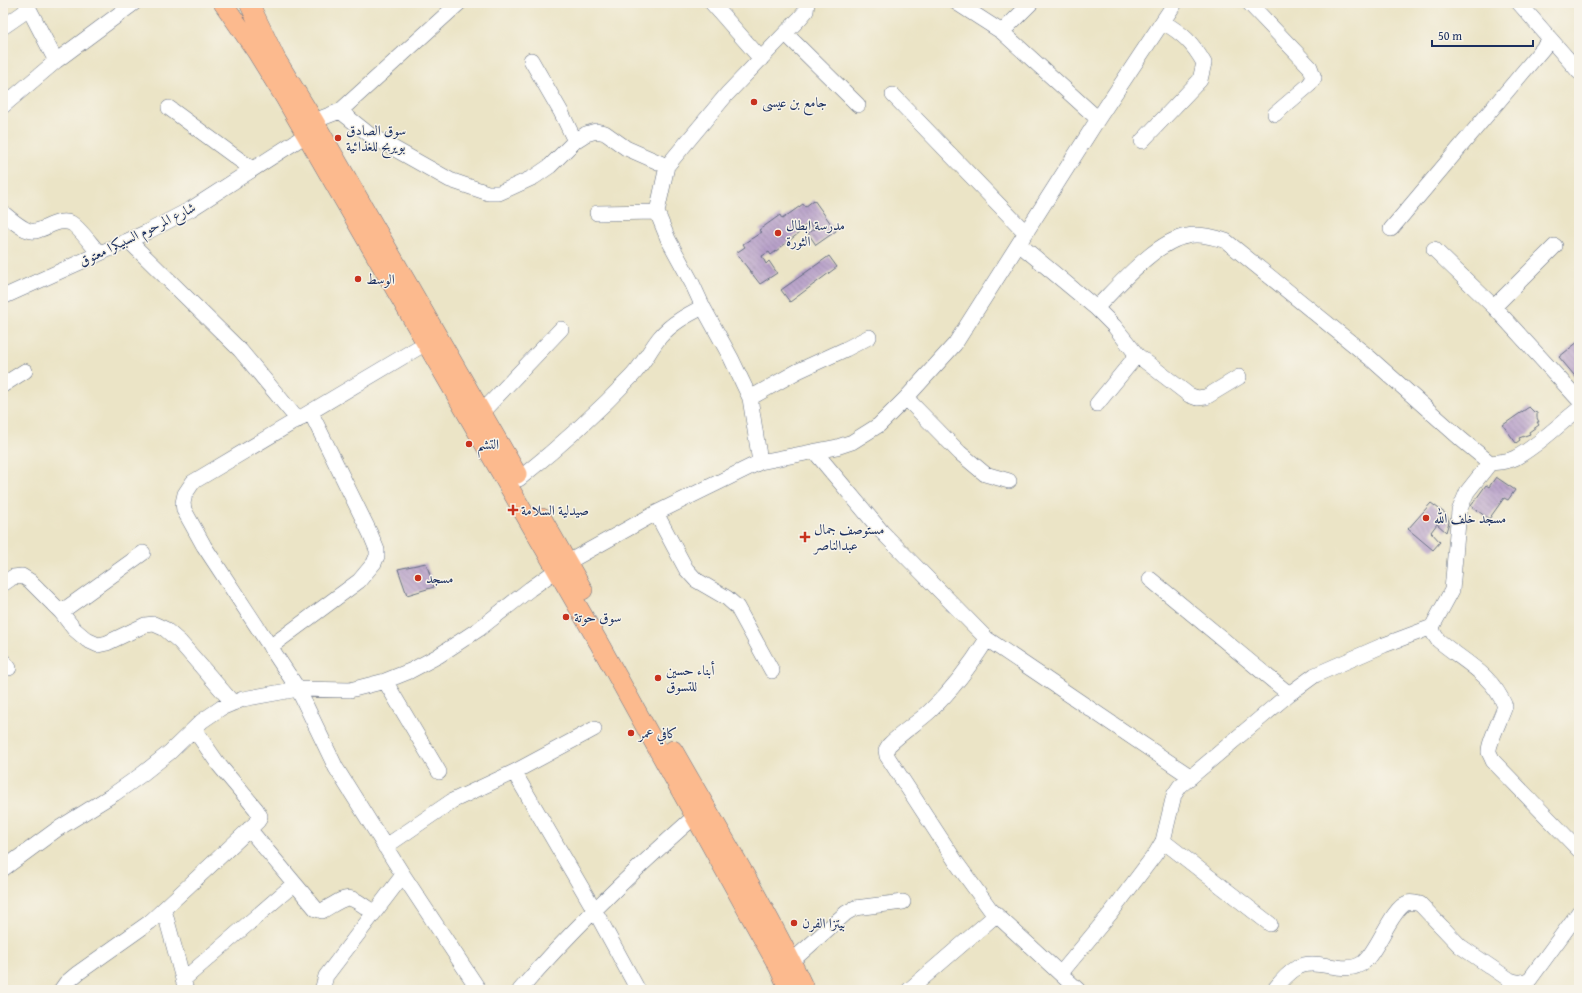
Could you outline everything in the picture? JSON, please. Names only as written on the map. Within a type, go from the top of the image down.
[{"type":"main road","points":[[223,3],[310,128],[482,412],[520,479],[600,644],[779,968],[789,990]]},
{"type":"main road","points":[[249,3],[310,128],[426,343],[562,566],[756,895],[806,990]]},
{"type":"street","points":[[3,106],[56,61],[134,3]]},
{"type":"street","points":[[458,3],[340,111],[370,134],[444,177],[488,193],[499,193],[534,178],[550,166],[575,140],[596,131],[605,133],[626,148],[667,166]]},
{"type":"street","points":[[712,3],[761,59]]},
{"type":"street","points":[[760,462],[750,398],[731,358],[668,239],[657,212],[667,166],[727,94],[786,34],[806,11],[807,3]]},
{"type":"street","points":[[957,3],[1002,32],[1098,119]]},
{"type":"street","points":[[1002,32],[1032,3]]},
{"type":"street","points":[[3,869],[56,830],[114,794],[141,775],[170,752],[202,721],[221,708],[243,698],[298,689],[350,690],[385,681],[410,671],[438,656],[479,629],[562,566],[656,513],[760,462],[837,447],[852,442],[879,425],[906,398],[955,344],[1098,119],[1175,3]]},
{"type":"street","points":[[1250,3],[1310,67],[1314,78],[1309,85],[1275,114]]},
{"type":"street","points":[[1519,3],[1579,72]]},
{"type":"street","points":[[3,27],[28,6],[56,61]]},
{"type":"street","points":[[1142,141],[1200,80],[1204,63],[1195,48],[1181,33],[1162,22]]},
{"type":"street","points":[[786,34],[858,105]]},
{"type":"street","points":[[1391,229],[1550,40]]},
{"type":"street","points":[[531,60],[561,112],[575,140]]},
{"type":"street","points":[[893,96],[1022,238],[1114,326],[1137,355],[1182,390],[1198,398],[1206,397],[1239,377]]},
{"type":"street","points":[[169,108],[252,169]]},
{"type":"street","name":"شارع المرحوم السبيكرا معتوق","points":[[3,297],[99,253],[129,241],[191,209],[252,169],[310,128],[340,111]]},
{"type":"street","points":[[597,213],[657,212]]},
{"type":"street","points":[[3,213],[27,230],[35,232],[64,221],[73,224],[99,253]]},
{"type":"street","points":[[1096,308],[1156,251],[1176,239],[1187,236],[1200,235],[1214,237],[1226,241],[1370,358],[1490,463],[1514,459],[1529,449],[1579,409]]},
{"type":"street","points":[[129,241],[240,350],[298,420]]},
{"type":"street","points":[[1494,307],[1555,246]]},
{"type":"street","points":[[1434,249],[1494,307],[1579,400]]},
{"type":"street","points":[[520,479],[560,446],[633,375],[669,327],[683,317],[703,307]]},
{"type":"street","points":[[482,412],[561,329]]},
{"type":"street","points":[[750,398],[798,370],[846,349],[869,336]]},
{"type":"street","points":[[426,343],[193,482],[185,494],[183,502],[184,510],[204,546],[298,689],[336,768],[385,847],[478,990]]},
{"type":"street","points":[[1097,404],[1137,355]]},
{"type":"street","points":[[3,386],[25,371]]},
{"type":"street","points":[[906,398],[960,453],[985,474],[1009,481]]},
{"type":"street","points":[[270,647],[359,581],[374,563],[377,556],[377,550],[370,533],[311,413]]},
{"type":"street","points":[[816,452],[882,532],[987,639],[1191,777]]},
{"type":"street","points":[[1061,973],[1110,914],[1156,853],[1163,841],[1174,795],[1180,786],[1289,694],[1315,675],[1384,645],[1432,627],[1452,590],[1459,511],[1467,492],[1490,463]]},
{"type":"street","points":[[656,513],[686,569],[696,580],[727,598],[737,607],[772,670]]},
{"type":"street","points":[[61,612],[143,553]]},
{"type":"street","points":[[3,584],[13,577],[22,576],[30,581],[61,612],[74,629],[87,640],[98,645],[107,643],[145,625],[154,624],[165,629],[180,642],[233,703]]},
{"type":"street","points":[[1150,579],[1289,694]]},
{"type":"street","points":[[1432,627],[1438,640],[1483,674],[1500,694],[1505,706],[1490,744],[1489,752],[1493,761],[1579,850]]},
{"type":"street","points":[[987,639],[975,659],[929,712],[893,741],[886,750],[887,756],[958,865],[990,909],[1078,990]]},
{"type":"street","points":[[385,681],[439,772]]},
{"type":"street","points":[[61,990],[66,983],[78,973],[150,922],[164,910],[258,821],[260,816],[219,765],[194,729]]},
{"type":"street","points":[[385,847],[452,802],[514,772],[594,729]]},
{"type":"street","points":[[514,772],[594,909],[638,990]]},
{"type":"street","points":[[520,990],[543,963],[594,909],[636,868],[695,816]]},
{"type":"street","points":[[249,829],[316,909],[322,911],[345,898],[352,897],[374,912]]},
{"type":"street","points":[[1163,841],[1270,924]]},
{"type":"street","points":[[324,990],[323,987],[326,976],[403,875]]},
{"type":"street","points":[[164,910],[184,985],[294,884]]},
{"type":"street","points":[[792,961],[846,912],[855,908],[903,902]]},
{"type":"street","points":[[1274,990],[1286,975],[1300,966],[1318,964],[1338,967],[1352,967],[1363,962],[1372,952],[1398,911],[1406,904],[1412,903],[1420,904],[1460,946],[1510,980],[1518,983],[1524,982],[1530,979],[1579,912]]},
{"type":"street","points":[[908,990],[996,915]]},
{"type":"building","points":[[814,200],[836,231],[816,245],[808,233],[814,229],[809,223],[798,231],[799,233],[771,255],[769,252],[762,256],[766,264],[769,261],[777,273],[760,284],[736,253],[745,247],[743,244],[762,232],[759,230],[780,215],[782,219],[803,204],[805,207]]},
{"type":"building","points":[[829,256],[837,267],[790,302],[781,290]]},
{"type":"building","points":[[1579,341],[1579,381],[1559,357]]},
{"type":"building","points":[[1529,407],[1537,413],[1539,422],[1537,422],[1539,425],[1529,432],[1530,434],[1519,438],[1520,440],[1516,443],[1503,425]]},
{"type":"building","points":[[1496,477],[1515,490],[1508,500],[1504,498],[1489,519],[1471,506],[1486,485],[1489,487]]},
{"type":"building","points":[[1431,503],[1446,514],[1449,522],[1446,532],[1437,524],[1431,532],[1440,542],[1433,550],[1408,529]]},
{"type":"building","points":[[426,563],[434,587],[407,595],[398,569]]},
{"type":"place","name":"جامع بن عيسى","points":[[754,102]]},
{"type":"place","name":"سوق الصادق بويربح للغذائية","points":[[338,138]]},
{"type":"place","name":"مدرسة ابطال الثورة","points":[[778,233]]},
{"type":"place","name":"الوسط","points":[[358,279]]},
{"type":"place","name":"التشم","points":[[469,444]]},
{"type":"place","name":"صيدلية السلامة","points":[[513,510]]},
{"type":"place","name":"مسجد خلف الله","points":[[1426,518]]},
{"type":"place","name":"مستوصف جمال عبدالناصر","points":[[805,537]]},
{"type":"place","name":"مسجد","points":[[418,578]]},
{"type":"place","name":"سوق حوتة","points":[[566,617]]},
{"type":"place","name":"أبناء حسين للتسوق","points":[[658,678]]},
{"type":"place","name":"كافي عمر","points":[[631,733]]},
{"type":"place","name":"بيتزا الفرن","points":[[794,923]]}]
